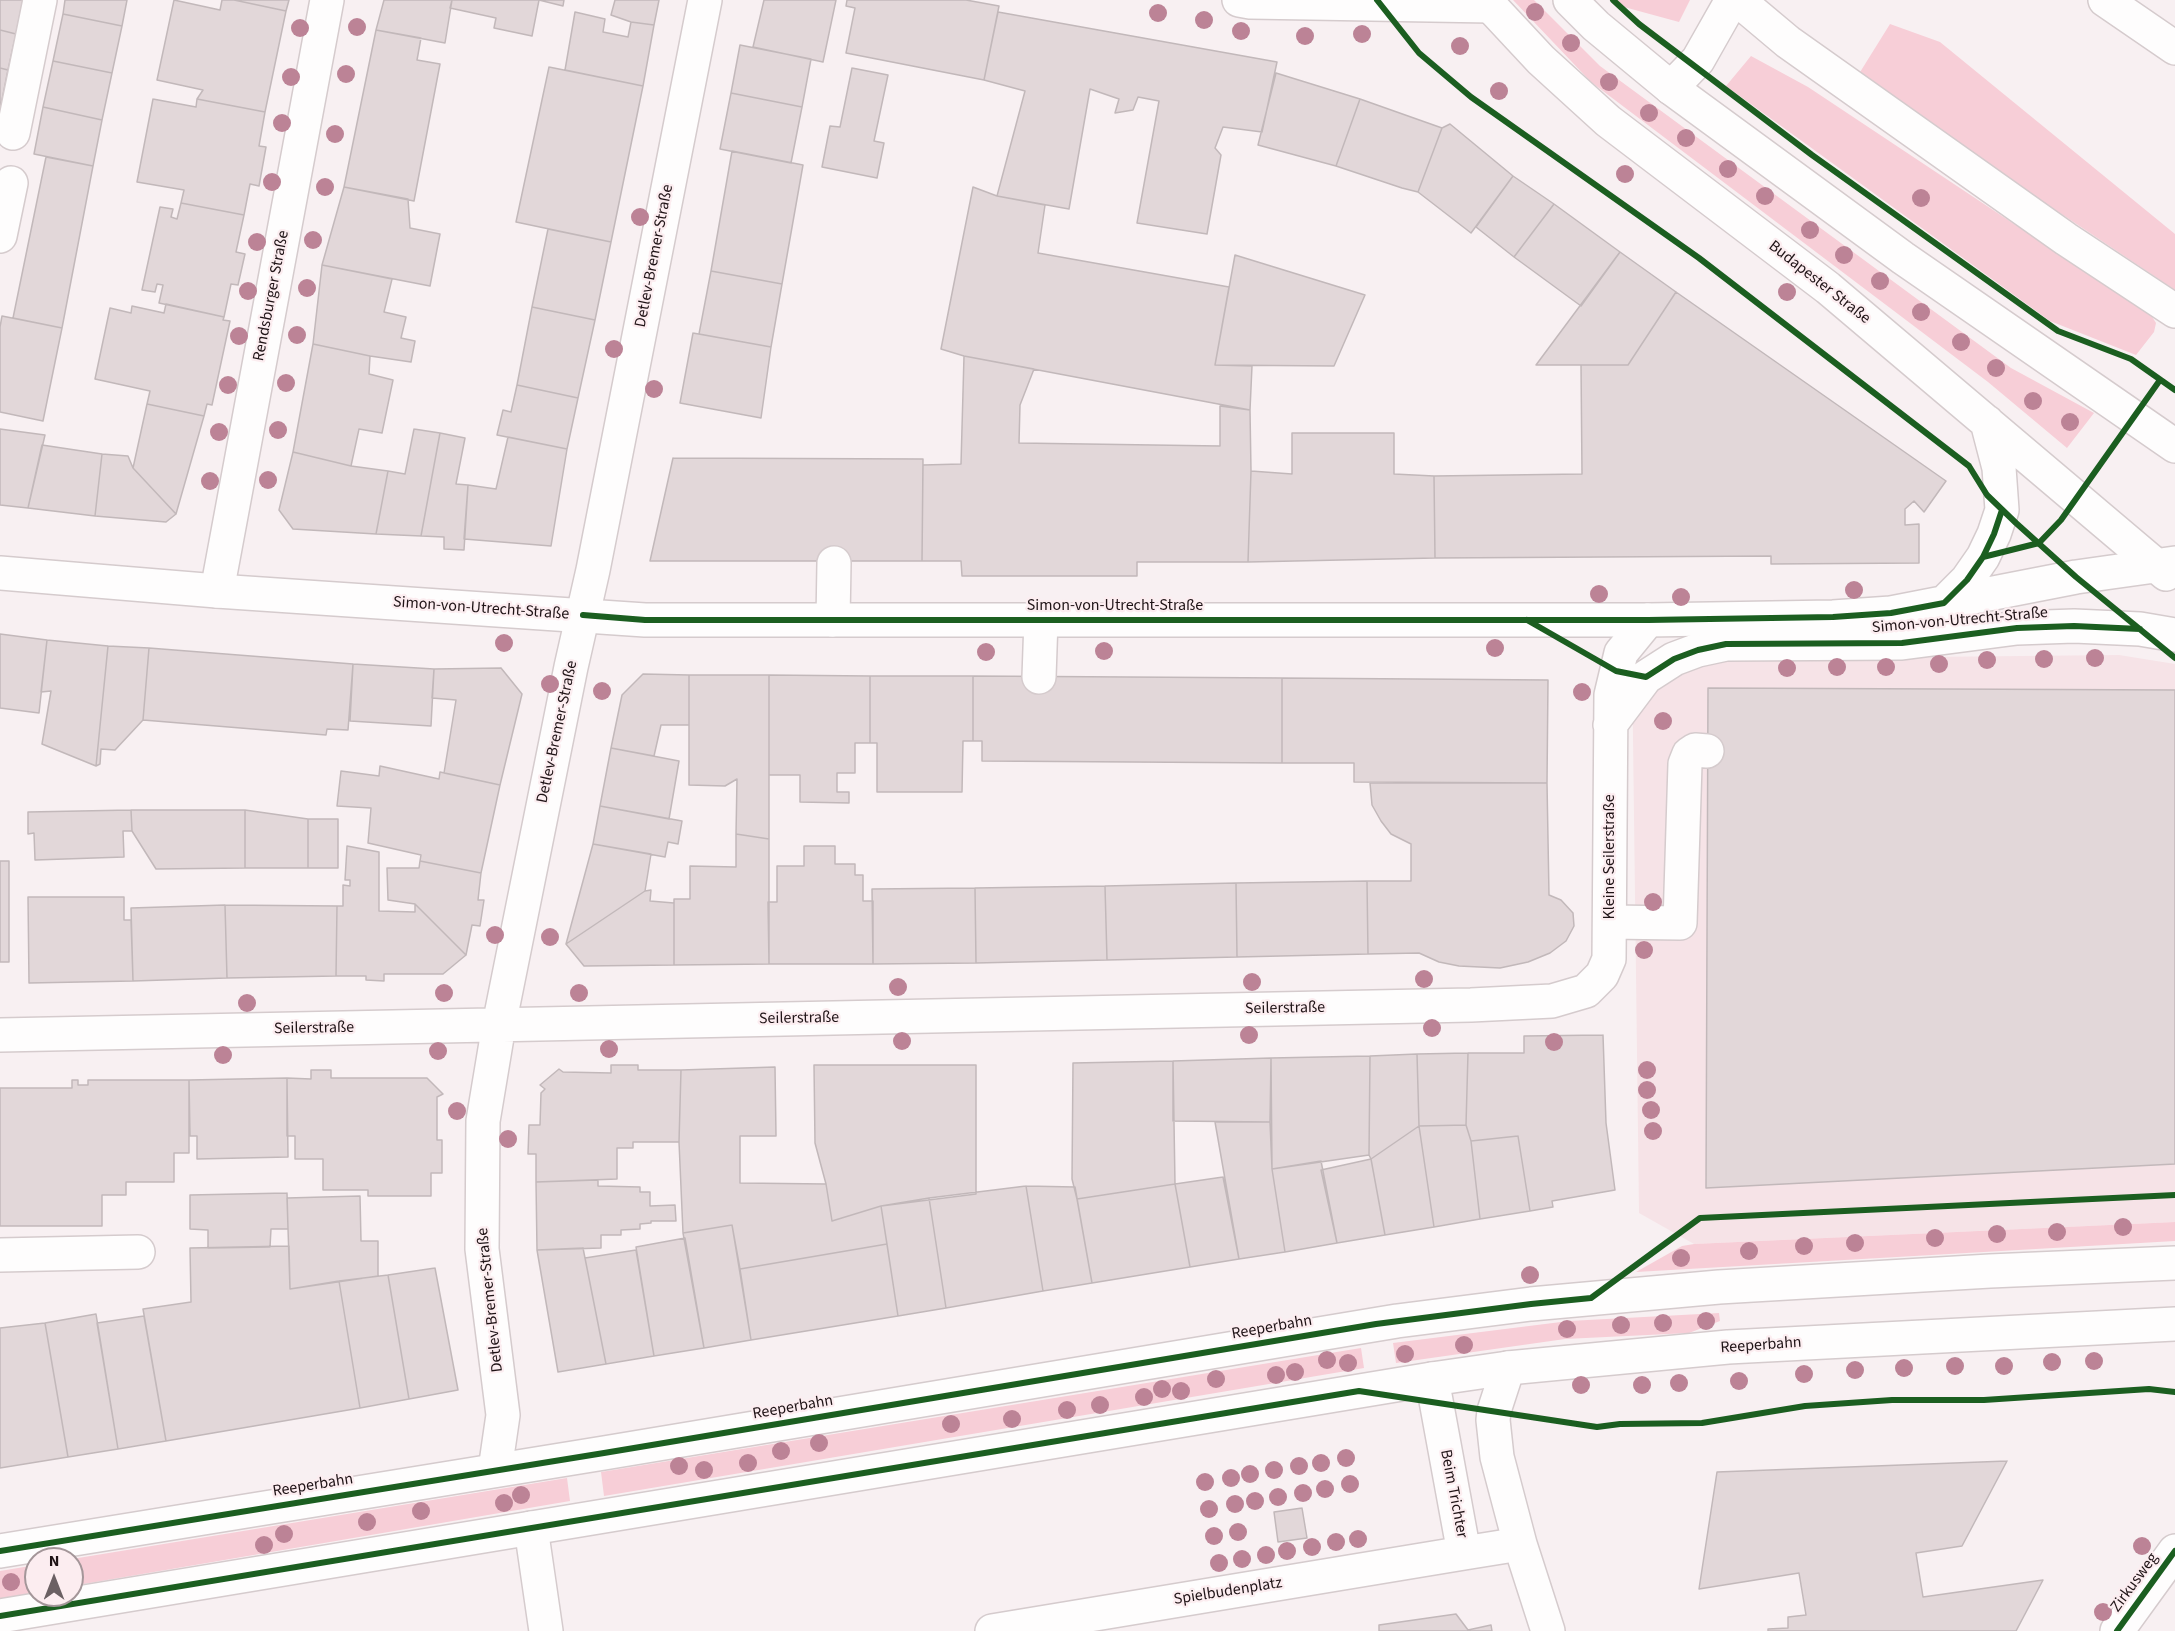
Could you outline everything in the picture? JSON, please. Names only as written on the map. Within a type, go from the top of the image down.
[{"type":"main road","points":[[13,133],[40,0]]},
{"type":"main road","name":"Rendsburger Straße","points":[[217,591],[327,0]]},
{"type":"main road","name":"Detlev-Bremer-Straße","points":[[495,1470],[503,1415],[483,1249],[483,1121],[499,1025],[705,0]]},
{"type":"main road","points":[[1239,0],[1250,2],[1488,3]]},
{"type":"main road","points":[[1570,0],[1596,26],[1671,88],[1903,258],[2175,446]]},
{"type":"main road","points":[[1671,88],[1698,60],[1732,0]]},
{"type":"main road","points":[[1738,0],[1788,42],[2066,239],[2175,311]]},
{"type":"main road","points":[[2105,0],[2175,48]]},
{"type":"main road","name":"Budapester Straße","points":[[1488,3],[1541,60],[1608,121],[1828,288],[1987,423],[2168,570]]},
{"type":"main road","points":[[0,236],[11,183]]},
{"type":"main road","points":[[1944,603],[1967,580],[1983,557],[2002,510],[1999,468],[1987,423]]},
{"type":"main road","points":[[833,620],[834,563]]},
{"type":"main road","name":"Simon-von-Utrecht-Straße","points":[[0,573],[217,591],[645,620],[1648,620],[1833,617],[1891,613],[2076,577],[2168,570]]},
{"type":"main road","points":[[1039,677],[1041,620]]},
{"type":"main road","points":[[1610,725],[1611,695],[1621,652],[1648,620]]},
{"type":"main road","name":"Simon-von-Utrecht-Straße","points":[[1610,725],[1646,677],[1674,659],[1698,650],[1726,644],[1902,643],[2017,628],[2074,626],[2140,629],[2175,634]]},
{"type":"main road","name":"Kleine Seilerstraße","points":[[1595,984],[1606,969],[1609,959],[1610,725]]},
{"type":"main road","points":[[1610,922],[1680,923],[1685,764],[1689,754],[1695,750],[1707,751]]},
{"type":"main road","name":"Seilerstraße","points":[[0,1035],[1518,1003],[1552,1001],[1573,996],[1595,984]]},
{"type":"main road","points":[[0,1255],[138,1252]]},
{"type":"main road","name":"Reeperbahn","points":[[0,1551],[1377,1324],[1531,1304],[1731,1287],[1979,1271],[2175,1263]]},
{"type":"main road","name":"Reeperbahn","points":[[0,1616],[1432,1378],[1508,1368],[1728,1347],[2175,1324]]},
{"type":"main road","points":[[1508,1368],[1494,1411],[1497,1457],[1520,1544],[1548,1631]]},
{"type":"main road","name":"Beim Trichter","points":[[1432,1378],[1464,1553],[1520,1544]]},
{"type":"main road","points":[[531,1528],[546,1631]]},
{"type":"main road","name":"Zirkusweg","points":[[2117,1631],[2175,1551]]},
{"type":"main road","name":"Spielbudenplatz","points":[[992,1631],[1464,1553]]},
{"type":"shaded area","points":[[1513,0],[1534,0],[1600,66],[2011,368],[2094,413],[2067,448],[1988,382],[1591,82]]},
{"type":"shaded area","points":[[1617,0],[1690,0],[1679,22],[1624,7]]},
{"type":"shaded area","points":[[1890,24],[1940,42],[2175,234],[2175,290],[1857,77]]},
{"type":"shaded area","points":[[1751,56],[1808,87],[2151,315],[2156,323],[2154,332],[2136,355],[2050,321],[1726,86]]},
{"type":"shaded area","points":[[2119,655],[2175,664],[2175,1222],[1694,1244],[1639,1213],[1632,660]]},
{"type":"shaded area","points":[[2175,1222],[2175,1241],[1636,1272],[1682,1246],[1694,1244]]},
{"type":"shaded area","points":[[1719,1313],[1720,1321],[1689,1333],[1565,1339],[1396,1363],[1393,1343],[1569,1321]]},
{"type":"shaded area","points":[[1361,1348],[1364,1368],[604,1496],[601,1472]]},
{"type":"shaded area","points":[[567,1478],[570,1501],[84,1584],[84,1557]]},
{"type":"shaded area","points":[[24,1567],[24,1595],[0,1599],[0,1571]]},
{"type":"building","points":[[0,0],[23,0],[16,34],[0,30]]},
{"type":"building","points":[[65,0],[127,0],[122,26],[63,14]]},
{"type":"building","points":[[174,0],[220,10],[222,0],[234,0],[286,11],[265,112],[197,99],[203,90],[157,80]]},
{"type":"building","points":[[234,0],[289,0],[286,11]]},
{"type":"building","points":[[384,0],[452,0],[445,43],[376,30]]},
{"type":"building","points":[[452,0],[539,0],[532,36],[494,28],[496,18],[450,8]]},
{"type":"building","points":[[539,0],[564,0],[563,6]]},
{"type":"building","points":[[615,0],[659,0],[654,25],[631,22],[611,15]]},
{"type":"building","points":[[764,0],[836,0],[823,62],[753,47]]},
{"type":"building","points":[[847,0],[966,0],[999,6],[984,80],[846,53],[855,8],[846,6]]},
{"type":"building","points":[[575,12],[605,19],[603,32],[628,37],[631,22],[654,25],[643,86],[565,70]]},
{"type":"building","points":[[998,12],[1277,62],[1262,132],[1223,127],[1215,148],[1221,155],[1207,234],[1137,223],[1159,101],[1138,97],[1133,110],[1115,113],[1119,99],[1090,89],[1069,209],[997,196],[1025,91],[984,80]]},
{"type":"building","points":[[63,14],[122,26],[112,73],[53,61]]},
{"type":"building","points":[[0,30],[16,34],[8,70],[0,68]]},
{"type":"building","points":[[376,30],[421,38],[417,60],[440,64],[414,201],[344,187]]},
{"type":"building","points":[[740,45],[811,59],[802,107],[731,93]]},
{"type":"building","points":[[53,61],[112,73],[102,120],[43,107]]},
{"type":"building","points":[[549,67],[643,86],[611,242],[516,222]]},
{"type":"building","points":[[0,68],[8,70],[1,105],[0,105]]},
{"type":"building","points":[[852,68],[888,75],[874,141],[884,143],[877,178],[822,167],[830,126],[840,127]]},
{"type":"building","points":[[1276,73],[1360,99],[1336,166],[1258,145]]},
{"type":"building","points":[[731,93],[802,107],[791,163],[720,149]]},
{"type":"building","points":[[153,99],[196,107],[197,99],[265,112],[259,146],[266,147],[259,186],[250,184],[244,215],[181,203],[184,190],[137,182]]},
{"type":"building","points":[[1360,99],[1442,128],[1418,192],[1336,166]]},
{"type":"building","points":[[43,107],[102,120],[93,166],[34,154]]},
{"type":"building","points":[[1450,124],[1513,176],[1471,233],[1418,192],[1442,128]]},
{"type":"building","points":[[732,151],[803,165],[782,284],[711,271]]},
{"type":"building","points":[[46,157],[93,166],[62,328],[13,318]]},
{"type":"building","points":[[1513,176],[1554,204],[1514,257],[1476,227]]},
{"type":"building","points":[[344,187],[408,199],[410,228],[440,234],[430,286],[322,265]]},
{"type":"building","points":[[973,187],[997,196],[1045,205],[1038,253],[1229,287],[1215,365],[1252,366],[1250,410],[964,356],[941,349]]},
{"type":"building","points":[[181,203],[244,215],[236,252],[245,254],[238,285],[231,284],[224,317],[159,303],[163,285],[157,284],[155,292],[142,290],[160,207],[173,209],[171,217],[177,219]]},
{"type":"building","points":[[1554,204],[1620,252],[1581,306],[1514,257]]},
{"type":"building","points":[[548,229],[611,242],[595,320],[532,307]]},
{"type":"building","points":[[1620,252],[1676,292],[1628,365],[1536,365]]},
{"type":"building","points":[[1235,255],[1365,295],[1334,366],[1215,365]]},
{"type":"building","points":[[322,265],[392,279],[384,312],[406,317],[401,338],[415,341],[411,362],[313,344]]},
{"type":"building","points":[[711,271],[782,284],[771,347],[699,334]]},
{"type":"building","points":[[1676,292],[1946,481],[1924,512],[1914,501],[1905,509],[1905,525],[1919,524],[1919,563],[1771,564],[1771,556],[1435,558],[1434,476],[1582,474],[1581,365],[1628,365]]},
{"type":"building","points":[[166,304],[224,317],[223,320],[230,321],[212,405],[207,404],[204,416],[147,404],[150,391],[95,379],[110,308],[131,313],[132,306],[164,313]]},
{"type":"building","points":[[532,307],[595,320],[578,398],[517,385]]},
{"type":"building","points":[[2,316],[62,328],[43,421],[0,412]]},
{"type":"building","points":[[693,333],[771,347],[761,418],[680,403]]},
{"type":"building","points":[[313,344],[370,356],[369,374],[393,380],[382,433],[359,429],[351,466],[293,452]]},
{"type":"building","points":[[964,356],[1034,369],[1020,405],[1019,443],[1220,446],[1220,406],[1250,410],[1251,471],[1248,562],[1137,562],[1137,576],[962,576],[961,561],[922,561],[923,465],[961,464]]},
{"type":"building","points":[[517,385],[578,398],[567,449],[497,435],[503,410],[511,412]]},
{"type":"building","points":[[147,404],[204,416],[176,514],[133,468]]},
{"type":"building","points":[[0,429],[45,435],[28,508],[0,505]]},
{"type":"building","points":[[414,429],[440,433],[421,536],[376,534],[388,471],[405,474]]},
{"type":"building","points":[[440,433],[465,438],[456,484],[468,485],[464,550],[444,549],[444,537],[421,536]]},
{"type":"building","points":[[1292,433],[1394,433],[1394,474],[1434,476],[1435,558],[1248,562],[1251,471],[1292,474]]},
{"type":"building","points":[[508,437],[567,449],[551,546],[464,539],[468,485],[496,489]]},
{"type":"building","points":[[42,445],[102,454],[95,516],[28,508]]},
{"type":"building","points":[[293,452],[351,466],[388,471],[376,534],[293,529],[279,510]]},
{"type":"building","points":[[102,454],[128,456],[133,468],[176,514],[166,522],[95,516]]},
{"type":"building","points":[[673,458],[923,459],[922,561],[650,561]]},
{"type":"building","points":[[0,634],[47,640],[39,713],[0,708]]},
{"type":"building","points":[[47,640],[108,646],[96,766],[42,744],[51,691],[41,692]]},
{"type":"building","points":[[108,646],[149,648],[143,720],[115,750],[101,749],[100,764],[96,766]]},
{"type":"building","points":[[149,648],[353,664],[348,730],[327,729],[326,735],[143,720]]},
{"type":"building","points":[[353,664],[434,669],[431,726],[350,721]]},
{"type":"building","points":[[501,668],[522,694],[500,785],[444,773],[456,700],[432,698],[434,669]]},
{"type":"building","points":[[643,674],[689,675],[689,725],[661,725],[654,756],[611,748],[622,695]]},
{"type":"building","points":[[689,675],[769,675],[769,839],[736,834],[737,779],[725,786],[689,785]]},
{"type":"building","points":[[769,675],[870,676],[870,743],[855,743],[855,773],[837,773],[837,792],[849,792],[849,803],[800,802],[800,775],[769,775]]},
{"type":"building","points":[[870,676],[973,676],[973,741],[963,741],[962,792],[877,792],[877,743],[870,743]]},
{"type":"building","points":[[973,676],[1282,678],[1282,763],[982,761],[982,741],[973,741]]},
{"type":"building","points":[[1282,678],[1548,680],[1547,783],[1354,782],[1354,763],[1282,763]]},
{"type":"building","points":[[1708,688],[2175,690],[2175,1164],[1706,1188]]},
{"type":"building","points":[[611,748],[679,761],[669,819],[600,806]]},
{"type":"building","points":[[380,766],[439,779],[440,772],[500,785],[481,873],[420,861],[421,855],[368,843],[371,808],[337,806],[341,771],[379,776]]},
{"type":"building","points":[[1370,783],[1547,783],[1549,895],[1561,900],[1573,913],[1574,926],[1566,941],[1550,953],[1528,962],[1500,968],[1459,966],[1439,962],[1419,953],[1368,954],[1367,881],[1411,881],[1411,844],[1391,834],[1381,821],[1372,805]]},
{"type":"building","points":[[600,806],[682,821],[678,844],[668,842],[665,857],[593,844]]},
{"type":"building","points":[[131,810],[245,810],[245,868],[156,869],[132,831]]},
{"type":"building","points":[[131,810],[132,831],[123,831],[124,857],[35,860],[34,833],[28,834],[28,812]]},
{"type":"building","points":[[245,810],[308,819],[308,868],[245,868]]},
{"type":"building","points":[[308,819],[338,819],[338,868],[308,868]]},
{"type":"building","points":[[736,834],[769,839],[769,964],[674,965],[674,899],[690,899],[690,866],[736,867]]},
{"type":"building","points":[[593,844],[651,854],[645,891],[566,944]]},
{"type":"building","points":[[347,846],[379,852],[379,911],[415,912],[415,904],[466,955],[443,974],[384,974],[384,981],[366,980],[366,976],[336,976],[337,906],[343,906],[343,885],[350,886],[350,880],[345,880]]},
{"type":"building","points":[[804,846],[835,846],[835,864],[855,864],[855,875],[863,875],[863,901],[873,901],[873,964],[769,964],[768,902],[777,902],[777,866],[804,866]]},
{"type":"building","points":[[0,861],[9,861],[9,962],[0,962]]},
{"type":"building","points":[[420,861],[481,873],[478,900],[484,900],[480,926],[472,925],[466,955],[415,904],[388,900],[387,868],[419,868]]},
{"type":"building","points":[[1367,881],[1368,954],[1237,957],[1236,883]]},
{"type":"building","points":[[1236,883],[1237,957],[1107,960],[1105,886]]},
{"type":"building","points":[[1105,886],[1107,960],[976,963],[975,888]]},
{"type":"building","points":[[975,888],[976,963],[873,964],[872,889]]},
{"type":"building","points":[[651,890],[650,901],[674,903],[674,965],[584,966],[566,944],[645,891]]},
{"type":"building","points":[[28,897],[124,897],[124,920],[131,920],[133,981],[29,983]]},
{"type":"building","points":[[225,905],[337,906],[336,976],[227,978]]},
{"type":"building","points":[[225,905],[227,978],[133,981],[131,908]]},
{"type":"building","points":[[1603,1035],[1606,1123],[1615,1190],[1552,1201],[1553,1207],[1530,1211],[1518,1136],[1471,1141],[1466,1125],[1468,1053],[1524,1053],[1524,1036]]},
{"type":"building","points":[[1468,1053],[1466,1125],[1419,1126],[1417,1054]]},
{"type":"building","points":[[1417,1054],[1419,1126],[1371,1159],[1369,1155],[1370,1056]]},
{"type":"building","points":[[1370,1056],[1369,1155],[1272,1169],[1271,1058]]},
{"type":"building","points":[[1271,1058],[1270,1122],[1173,1121],[1173,1061]]},
{"type":"building","points":[[1173,1061],[1175,1184],[1077,1199],[1072,1179],[1073,1063]]},
{"type":"building","points":[[611,1065],[638,1065],[638,1070],[681,1070],[679,1142],[633,1142],[633,1148],[617,1148],[617,1179],[536,1182],[536,1154],[528,1154],[529,1125],[540,1125],[541,1093],[545,1089],[540,1085],[559,1069],[563,1072],[611,1073]]},
{"type":"building","points":[[814,1065],[976,1065],[976,1194],[881,1206],[832,1221],[826,1184],[815,1143]]},
{"type":"building","points":[[775,1067],[776,1136],[740,1136],[740,1183],[826,1184],[832,1221],[881,1206],[887,1244],[740,1269],[732,1225],[683,1233],[679,1142],[681,1070]]},
{"type":"building","points":[[311,1070],[331,1070],[331,1078],[427,1078],[443,1094],[437,1097],[437,1140],[442,1140],[442,1173],[431,1173],[431,1196],[368,1196],[368,1190],[323,1190],[323,1159],[295,1159],[295,1136],[287,1136],[287,1078],[311,1079]]},
{"type":"building","points":[[287,1078],[288,1157],[197,1159],[197,1136],[190,1136],[189,1080]]},
{"type":"building","points":[[72,1080],[78,1080],[78,1085],[88,1085],[88,1080],[189,1080],[189,1153],[174,1153],[174,1182],[126,1182],[126,1195],[102,1195],[102,1226],[0,1226],[0,1088],[72,1088]]},
{"type":"building","points":[[1215,1122],[1270,1122],[1272,1169],[1285,1252],[1239,1259]]},
{"type":"building","points":[[1466,1125],[1471,1141],[1480,1219],[1434,1227],[1419,1126]]},
{"type":"building","points":[[1419,1126],[1434,1227],[1385,1235],[1371,1159]]},
{"type":"building","points":[[1518,1136],[1530,1211],[1480,1219],[1471,1141]]},
{"type":"building","points":[[1371,1159],[1385,1235],[1337,1243],[1321,1170]]},
{"type":"building","points":[[1321,1161],[1337,1243],[1285,1252],[1272,1169]]},
{"type":"building","points":[[1223,1177],[1239,1259],[1190,1267],[1175,1184]]},
{"type":"building","points":[[598,1180],[598,1186],[640,1187],[640,1192],[650,1192],[650,1206],[675,1205],[676,1221],[651,1221],[651,1223],[640,1224],[640,1229],[621,1230],[621,1235],[601,1235],[601,1248],[537,1250],[536,1182]]},
{"type":"building","points":[[1175,1184],[1190,1267],[1092,1283],[1077,1199]]},
{"type":"building","points":[[1026,1186],[1075,1187],[1092,1283],[1043,1291]]},
{"type":"building","points":[[1026,1186],[1043,1291],[946,1308],[929,1198]]},
{"type":"building","points":[[287,1193],[288,1229],[271,1229],[270,1247],[208,1248],[208,1230],[190,1229],[190,1195]]},
{"type":"building","points":[[360,1196],[361,1241],[378,1241],[378,1276],[290,1289],[287,1198]]},
{"type":"building","points":[[929,1198],[946,1308],[898,1316],[881,1206]]},
{"type":"building","points":[[732,1225],[751,1340],[704,1348],[683,1233]]},
{"type":"building","points":[[685,1238],[704,1348],[654,1356],[636,1247]]},
{"type":"building","points":[[887,1244],[898,1316],[751,1340],[740,1269]]},
{"type":"building","points":[[289,1246],[290,1289],[339,1281],[360,1408],[166,1441],[143,1309],[191,1302],[190,1248]]},
{"type":"building","points":[[583,1248],[606,1364],[558,1372],[537,1250]]},
{"type":"building","points":[[636,1250],[654,1356],[606,1364],[585,1258]]},
{"type":"building","points":[[435,1268],[458,1390],[409,1399],[388,1275]]},
{"type":"building","points":[[388,1275],[409,1399],[360,1408],[339,1281]]},
{"type":"building","points":[[96,1314],[118,1449],[68,1457],[45,1323]]},
{"type":"building","points":[[144,1316],[166,1441],[118,1449],[97,1323]]},
{"type":"building","points":[[45,1323],[68,1457],[0,1468],[0,1328]]},
{"type":"building","points":[[2007,1461],[1962,1546],[1916,1553],[1923,1597],[2043,1580],[2016,1631],[1768,1631],[1768,1629],[1788,1628],[1788,1617],[1806,1615],[1799,1573],[1699,1589],[1717,1472]]},
{"type":"building","points":[[1302,1508],[1307,1538],[1278,1542],[1274,1512]]},
{"type":"building","points":[[1456,1614],[1468,1630],[1491,1625],[1492,1631],[1379,1631],[1379,1625]]},
{"type":"cycle path","points":[[1377,0],[1419,53],[1471,97],[1699,258],[1969,466],[1987,495],[2016,523],[2076,577],[2175,658]]},
{"type":"cycle path","points":[[1613,0],[1639,24],[1812,155],[2058,331],[2131,359],[2175,390]]},
{"type":"cycle path","points":[[1983,557],[2039,543],[2061,520],[2160,380]]},
{"type":"cycle path","points":[[583,615],[645,620],[1648,620],[1833,617],[1891,613],[1944,603],[1967,580],[1983,557],[2002,510]]},
{"type":"cycle path","points":[[1527,620],[1616,671],[1646,677],[1674,659],[1698,650],[1726,644],[1902,643],[2017,628],[2074,626],[2140,629]]},
{"type":"cycle path","points":[[0,1551],[1376,1324],[1591,1298],[1700,1218],[2175,1195]]},
{"type":"cycle path","points":[[0,1616],[1359,1391],[1597,1427],[1620,1424],[1702,1423],[1805,1406],[1892,1400],[1984,1400],[2149,1389],[2175,1392]]},
{"type":"cycle path","points":[[2117,1631],[2175,1551]]}]
